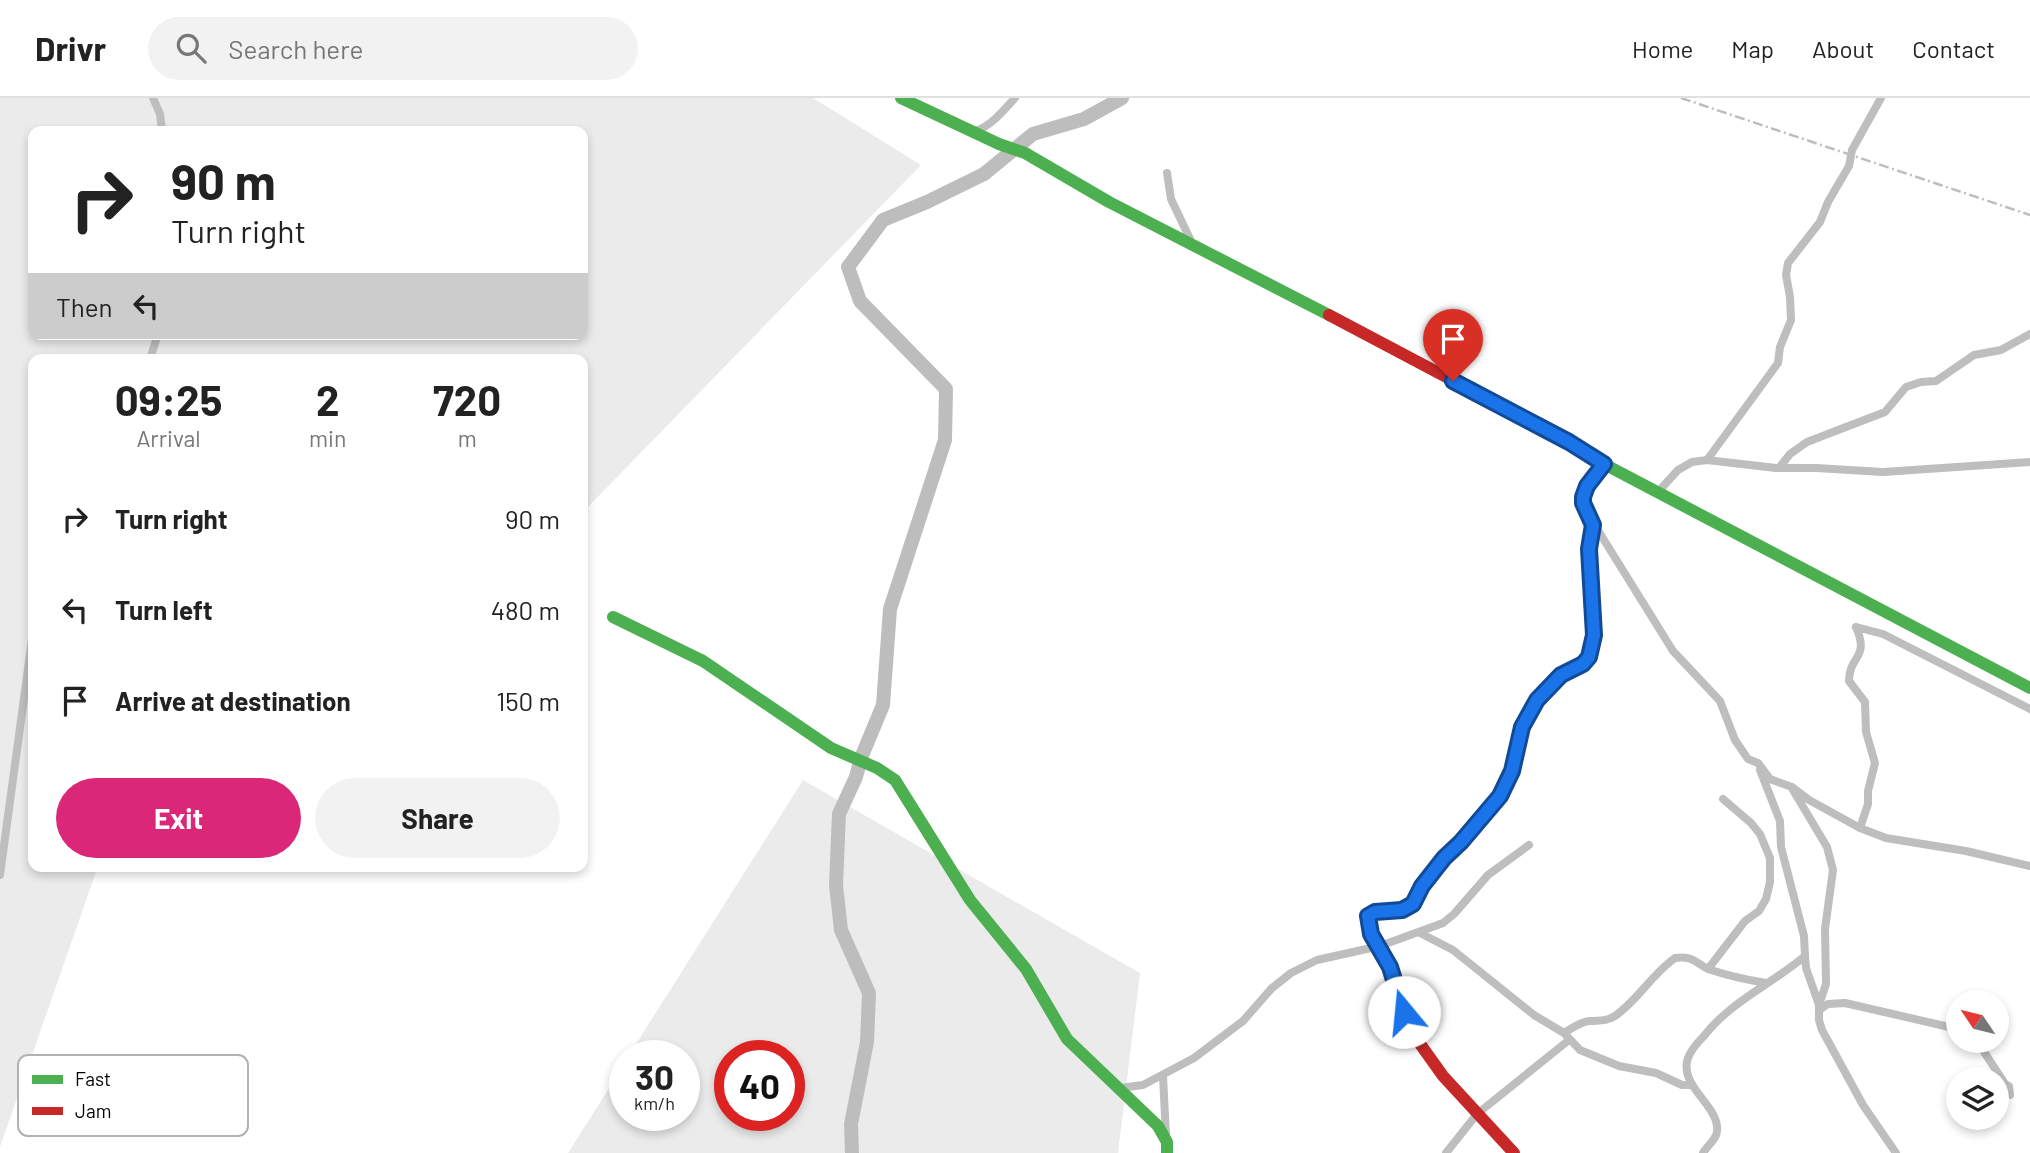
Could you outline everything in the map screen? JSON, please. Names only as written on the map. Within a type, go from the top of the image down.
[{"type":"main road","points":[[901,98],[999,144],[1025,153],[1109,202],[1200,247],[2030,688]]},
{"type":"main road","points":[[1514,1153],[1443,1076],[1413,1034],[1380,946],[1371,934],[1368,916],[1375,912],[1402,910],[1413,904],[1422,886],[1444,858],[1500,796],[1512,771],[1522,727],[1537,700],[1561,675],[1583,664],[1589,657],[1594,635],[1589,549],[1593,525]]},
{"type":"main road","points":[[613,617],[702,661],[804,731],[850,757],[861,758],[882,769],[895,780],[970,900],[1026,969],[1067,1039],[1158,1126],[1167,1147]]},
{"type":"street","points":[[153,98],[160,114],[161,126]]},
{"type":"street","points":[[973,132],[985,127],[1015,98]]},
{"type":"street","points":[[1707,460],[1778,363],[1780,347],[1791,320],[1786,275],[1788,263],[1820,222],[1849,166],[1852,149],[1881,98]]},
{"type":"street","points":[[1167,173],[1171,199],[1192,242],[1200,247]]},
{"type":"street","points":[[1779,468],[1790,454],[1807,442],[1885,411],[1906,387],[1936,381],[1974,355],[2001,350],[2030,334]]},
{"type":"street","points":[[1658,492],[1678,470],[1692,462],[1707,460],[1779,468],[1883,472],[2030,462]]},
{"type":"street","points":[[1604,464],[1587,486],[1583,497],[1593,525],[1673,651],[1720,701],[1735,740],[1748,759],[1758,763],[1770,779],[1792,788],[1860,828],[1895,840],[1966,851],[2030,866]]},
{"type":"street","points":[[1860,828],[1868,804],[1868,791],[1875,763],[1866,732],[1865,702],[1849,681],[1863,642],[1856,627],[1883,634],[2030,709]]},
{"type":"street","points":[[0,875],[28,669]]},
{"type":"street","points":[[1758,763],[1779,813],[1781,846],[1804,936],[1805,968],[1819,1008],[1822,1030],[1851,1085],[1896,1153]]},
{"type":"street","points":[[1792,788],[1827,846],[1833,870],[1825,929],[1826,984],[1819,1008]]},
{"type":"street","points":[[1708,969],[1745,921],[1759,911],[1766,899],[1770,882],[1770,858],[1760,834],[1723,799]]},
{"type":"street","points":[[1120,1088],[1143,1085],[1194,1058],[1243,1021],[1272,988],[1291,973],[1317,960],[1380,946],[1443,923],[1488,875],[1529,845]]},
{"type":"street","points":[[1419,932],[1453,950],[1534,1015],[1566,1036],[1580,1050],[1619,1066],[1656,1073],[1682,1085],[1692,1085]]},
{"type":"street","points":[[1703,1153],[1718,1129],[1707,1104],[1688,1077],[1688,1060],[1720,1016],[1805,956]]},
{"type":"street","points":[[1446,1153],[1477,1114],[1505,1093],[1566,1036],[1581,1024],[1590,1021],[1604,1022],[1612,1018],[1627,1007],[1675,958],[1696,959],[1708,969],[1766,983]]},
{"type":"street","points":[[1819,1008],[1828,1004],[1845,1003],[1946,1026]]},
{"type":"street","points":[[1985,1054],[2009,1086],[2010,1095]]},
{"type":"street","points":[[1163,1076],[1167,1147]]},
{"type":"shaded area","points":[[0,98],[813,98],[921,165],[588,507],[588,354],[28,354],[28,872],[96,872],[32,1055],[18,1055],[18,1095],[0,1147]]},
{"type":"shaded area","points":[[803,780],[1140,973],[1118,1153],[568,1153],[609,1088],[609,1131],[700,1131],[700,1040],[638,1040]]},
{"type":"waterway","points":[[852,1153],[851,1124],[867,1042],[869,993],[841,930],[836,885],[839,814],[883,705],[890,609],[945,440],[946,389],[860,301],[848,267],[883,220],[984,174],[1033,134],[1084,119],[1122,98]]},
{"type":"railway","points":[[1681,98],[2030,215]]},
{"type":"traffic: fast","points":[[901,98],[999,144],[1025,153],[1109,202],[1329,315]]},
{"type":"traffic: fast","points":[[1469,389],[1569,442],[1604,464],[2030,688]]},
{"type":"traffic: fast","points":[[1380,912],[1402,910],[1413,904],[1421,886],[1443,857],[1461,842],[1500,796],[1512,771],[1522,727],[1537,700],[1561,675],[1583,664],[1589,657],[1594,635],[1589,549],[1593,525]]},
{"type":"traffic: fast","points":[[613,617],[703,661],[831,748],[877,768],[895,780],[970,900],[1026,969],[1067,1039],[1158,1126],[1167,1142],[1167,1153]]},
{"type":"traffic: jam","points":[[1329,315],[1469,389]]},
{"type":"traffic: jam","points":[[1380,912],[1369,916],[1371,934],[1390,967],[1413,1034],[1443,1076],[1514,1153]]},
{"type":"route","points":[[1404,1012],[1390,967],[1371,934],[1368,916],[1375,912],[1402,910],[1413,904],[1422,886],[1444,858],[1500,796],[1512,771],[1528,713],[1561,675],[1589,657],[1594,635],[1589,549],[1593,525],[1583,497],[1587,486],[1604,464],[1569,442],[1453,381]]}]
